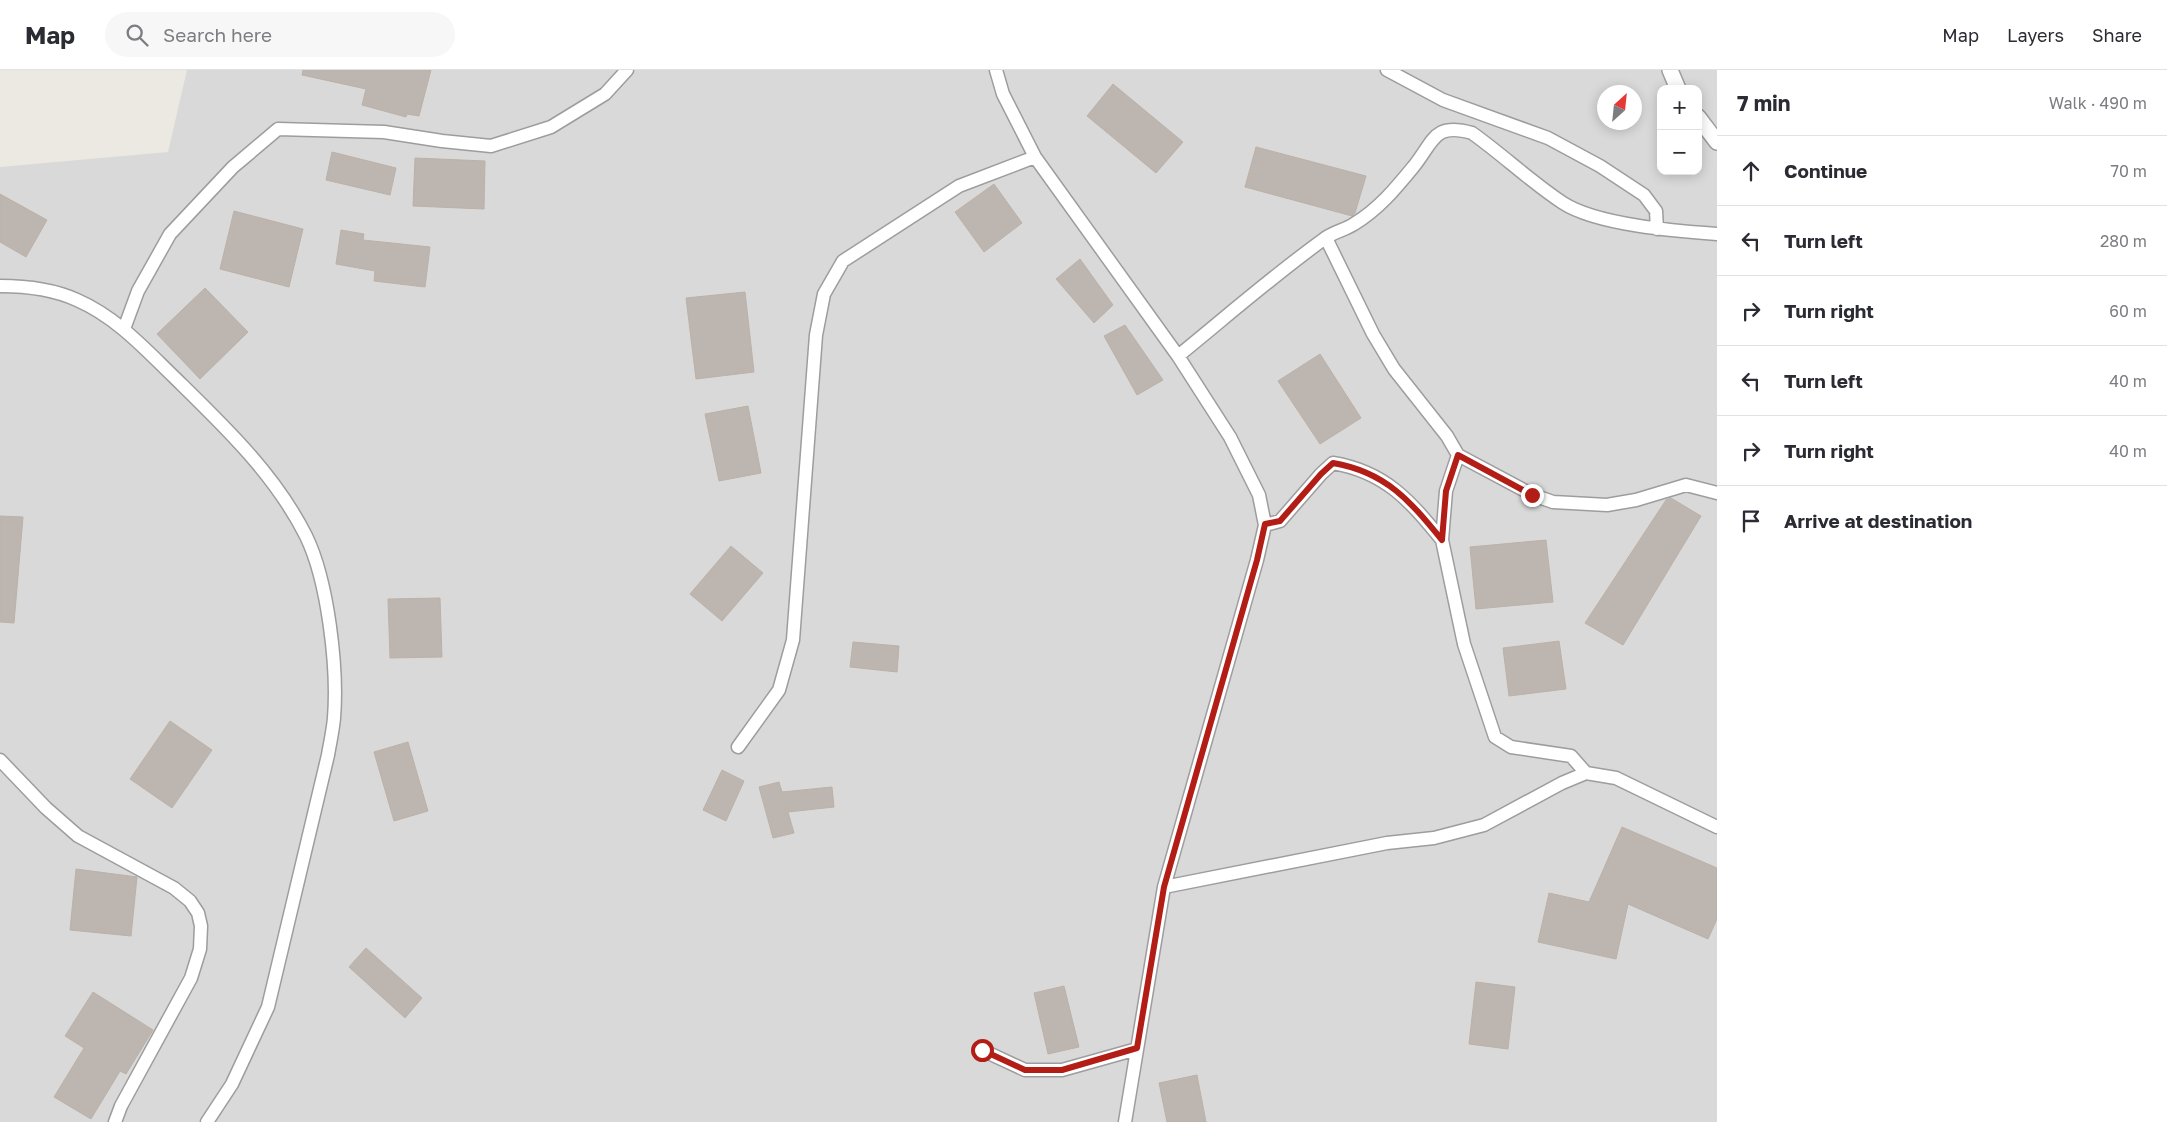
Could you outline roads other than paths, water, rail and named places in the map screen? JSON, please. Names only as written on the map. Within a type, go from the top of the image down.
[{"type":"street","points":[[124,329],[138,291],[170,234],[233,168],[278,128],[384,132],[491,146],[551,127],[604,94],[627,70]]},
{"type":"street","points":[[996,70],[1003,94],[1035,157],[1178,356],[1230,437],[1258,495],[1265,524],[1257,560],[1164,887],[1124,1122]]},
{"type":"street","points":[[1388,70],[1443,100],[1548,138],[1600,166],[1644,195],[1656,211],[1657,229]]},
{"type":"street","points":[[1670,70],[1676,85]]},
{"type":"street","points":[[1702,123],[1717,142]]},
{"type":"street","points":[[1178,356],[1326,238],[1354,224],[1386,200],[1419,160],[1430,141],[1441,131],[1455,128],[1472,133],[1564,203],[1581,212],[1657,229],[1717,234]]},
{"type":"street","points":[[738,747],[779,690],[793,640],[816,344],[824,294],[843,261],[959,186],[1035,157]]},
{"type":"street","points":[[1326,238],[1373,334],[1394,369],[1447,436],[1458,455],[1532,495],[1554,502],[1607,505],[1636,500],[1686,485],[1717,493]]},
{"type":"street","points":[[0,286],[48,290],[78,300],[124,329],[250,454],[282,497],[306,537],[321,582],[332,644],[334,718],[330,746],[268,1008],[232,1084],[208,1122]]},
{"type":"street","points":[[1458,455],[1446,491],[1442,540],[1464,644],[1495,737],[1511,746],[1571,756],[1586,773]]},
{"type":"street","points":[[1265,524],[1280,521],[1333,463],[1351,466],[1390,485],[1412,503],[1442,540]]},
{"type":"street","points":[[0,760],[65,826],[78,836],[174,888],[190,900],[198,913],[201,926],[200,949],[191,978],[121,1106],[115,1122]]},
{"type":"street","points":[[1164,887],[1387,843],[1434,838],[1484,825],[1562,783],[1586,773],[1616,778],[1717,827]]},
{"type":"street","points":[[982,1050],[1025,1070],[1062,1070],[1137,1048]]}]
